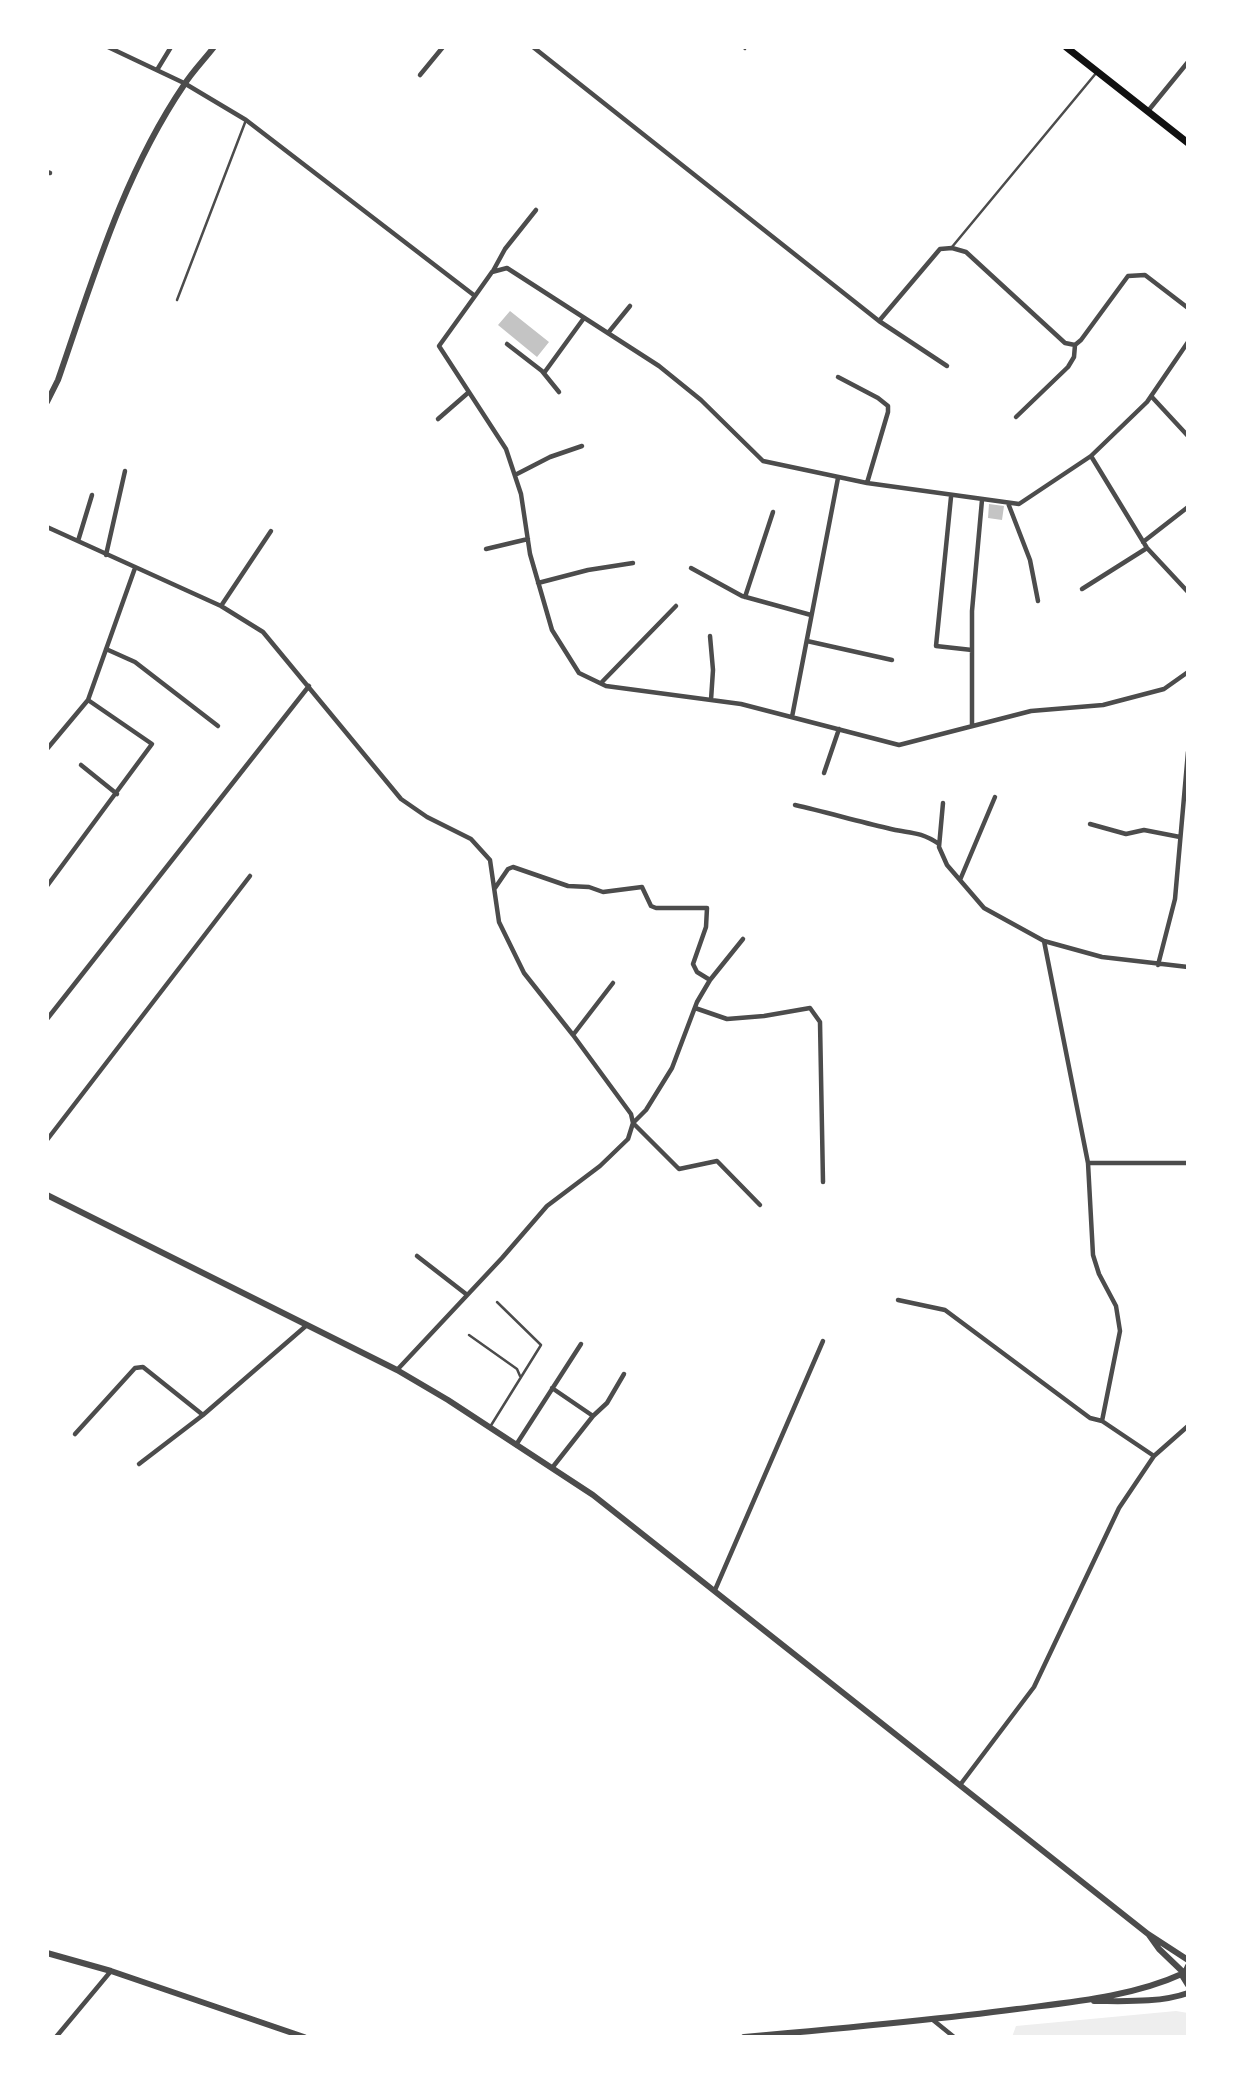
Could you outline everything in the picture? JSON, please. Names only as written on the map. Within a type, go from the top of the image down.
[{"type":"main road","points":[[1066,47],[1188,143]]},
{"type":"street","points":[[108,47],[184,83],[246,120],[475,296]]},
{"type":"street","points":[[157,70],[172,47]]},
{"type":"street","points":[[47,402],[58,380],[115,216],[151,139],[184,83],[214,47]]},
{"type":"street","points":[[420,75],[443,47]]},
{"type":"street","points":[[533,47],[879,321],[947,366]]},
{"type":"street","points":[[1147,111],[1188,62]]},
{"type":"street","points":[[536,210],[505,249],[492,272],[439,345],[506,449],[521,494],[538,583],[552,630],[579,673],[601,684],[741,704],[899,745],[1031,711],[1103,705],[1164,689],[1188,672]]},
{"type":"street","points":[[879,321],[940,249],[952,248],[966,252],[1054,334],[1065,343],[1075,345]]},
{"type":"street","points":[[492,272],[507,268],[659,366],[701,400],[763,461],[867,483],[1008,503],[1019,504],[1091,456],[1151,396],[1188,342]]},
{"type":"street","points":[[1016,417],[1068,367],[1074,357],[1075,345],[1128,276],[1145,275],[1188,308]]},
{"type":"street","points":[[608,333],[630,306]]},
{"type":"street","points":[[544,373],[584,318]]},
{"type":"street","points":[[507,344],[544,373],[559,392]]},
{"type":"street","points":[[838,377],[888,406],[867,483]]},
{"type":"street","points":[[438,419],[469,392]]},
{"type":"street","points":[[1151,396],[1188,436]]},
{"type":"street","points":[[515,475],[550,457],[582,446]]},
{"type":"street","points":[[1091,456],[1147,548],[1188,592]]},
{"type":"street","points":[[106,555],[125,471]]},
{"type":"street","points":[[792,718],[838,478]]},
{"type":"street","points":[[78,541],[92,495]]},
{"type":"street","points":[[951,496],[936,646],[972,650]]},
{"type":"street","points":[[972,726],[972,611],[982,500]]},
{"type":"street","points":[[1008,503],[1030,560],[1038,601]]},
{"type":"street","points":[[1143,542],[1188,507]]},
{"type":"street","points":[[745,597],[773,512]]},
{"type":"street","points":[[47,527],[221,606],[263,632],[401,799],[427,817],[471,839],[490,860],[499,922],[524,973],[628,1107],[633,1123],[679,1169],[717,1161],[760,1205]]},
{"type":"street","points":[[221,606],[271,531]]},
{"type":"street","points":[[486,549],[528,539]]},
{"type":"street","points":[[1082,589],[1147,548]]},
{"type":"street","points":[[538,583],[588,570],[633,563]]},
{"type":"street","points":[[47,749],[88,700],[135,568]]},
{"type":"street","points":[[691,568],[745,597],[811,615]]},
{"type":"street","points":[[601,684],[676,606]]},
{"type":"street","points":[[710,636],[713,670],[711,700]]},
{"type":"street","points":[[807,641],[892,660]]},
{"type":"street","points":[[106,649],[135,662],[218,726]]},
{"type":"street","points":[[47,1019],[309,686]]},
{"type":"street","points":[[47,886],[152,744],[88,700]]},
{"type":"street","points":[[824,773],[839,730]]},
{"type":"street","points":[[1158,965],[1175,900],[1188,752]]},
{"type":"street","points":[[81,765],[117,794]]},
{"type":"street","points":[[960,880],[995,797]]},
{"type":"street","points":[[943,803],[939,844],[947,865],[984,908],[1044,941],[1102,957],[1188,967]]},
{"type":"street","points":[[795,805],[891,829],[924,834],[939,844]]},
{"type":"street","points":[[1090,824],[1126,834],[1144,830],[1180,837]]},
{"type":"street","points":[[494,889],[508,869],[513,867],[568,886],[589,887],[603,892],[642,887],[651,906],[656,908],[707,908],[709,910],[706,927],[693,964],[697,972],[710,980]]},
{"type":"street","points":[[47,1140],[250,876]]},
{"type":"street","points":[[397,1370],[547,1206],[600,1166],[628,1139],[633,1123],[646,1110],[672,1068],[695,1008],[710,980],[743,939]]},
{"type":"street","points":[[1044,941],[1088,1163],[1093,1255],[1099,1274],[1116,1306],[1120,1331],[1102,1421]]},
{"type":"street","points":[[573,1035],[613,983]]},
{"type":"street","points":[[695,1008],[727,1018],[764,1016],[810,1008],[820,1022],[823,1182]]},
{"type":"street","points":[[1088,1163],[1188,1163]]},
{"type":"street","points":[[47,1195],[397,1370],[593,1494],[1148,1934],[1188,1960]]},
{"type":"street","points":[[417,1256],[466,1294]]},
{"type":"street","points":[[898,1300],[945,1310],[1090,1418],[1102,1421],[1154,1456]]},
{"type":"street","points":[[139,1464],[203,1415],[307,1325]]},
{"type":"street","points":[[715,1590],[823,1342]]},
{"type":"street","points":[[516,1445],[581,1344]]},
{"type":"street","points":[[75,1434],[135,1368],[143,1367],[203,1415]]},
{"type":"street","points":[[552,1468],[593,1416],[607,1403],[624,1374]]},
{"type":"street","points":[[552,1388],[593,1416]]},
{"type":"street","points":[[960,1785],[1034,1687],[1119,1508],[1154,1456],[1188,1426]]},
{"type":"street","points":[[1148,1934],[1159,1950],[1186,1969]]},
{"type":"street","points":[[47,1953],[111,1971],[304,2037]]},
{"type":"street","points":[[1186,1969],[1184,1980],[1188,1985]]},
{"type":"street","points":[[744,2037],[933,2020],[1078,2001],[1141,1989],[1186,1969]]},
{"type":"street","points":[[56,2037],[111,1971]]},
{"type":"street","points":[[1078,2001],[1127,2001],[1188,1993]]},
{"type":"street","points":[[933,2020],[954,2037]]},
{"type":"lane","points":[[952,248],[1097,72]]},
{"type":"lane","points":[[177,300],[246,120]]},
{"type":"lane","points":[[489,1427],[541,1345],[498,1301]]},
{"type":"lane","points":[[469,1335],[517,1369],[521,1377]]},
{"type":"shaded area","points":[[1176,2011],[1188,2013],[1188,2037],[1012,2037],[1016,2026]]},
{"type":"building","points":[[510,311],[549,342],[537,357],[498,325]]},
{"type":"building","points":[[989,504],[1004,506],[1002,520],[988,518]]}]
